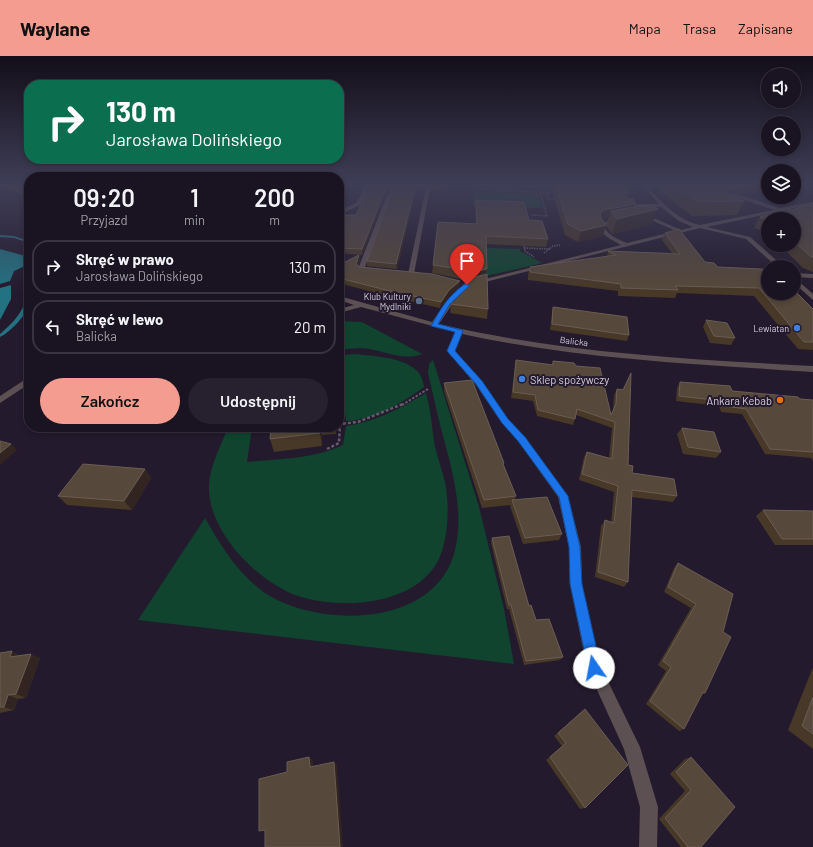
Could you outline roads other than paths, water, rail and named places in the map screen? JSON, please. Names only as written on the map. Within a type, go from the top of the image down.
[{"type":"street","points":[[380,220],[361,269],[381,271]]},
{"type":"street","points":[[411,274],[422,220]]},
{"type":"street","points":[[619,220],[601,224],[601,228],[604,232],[627,246]]},
{"type":"street","points":[[654,220],[678,230]]},
{"type":"street","points":[[680,220],[699,227],[748,238],[774,260]]},
{"type":"street","points":[[434,326],[448,303],[464,284],[733,220]]},
{"type":"street","points":[[801,275],[813,276]]},
{"type":"street","points":[[801,286],[813,298]]},
{"type":"street","name":"Balicka","points":[[344,300],[434,326],[547,347],[602,354],[813,369]]},
{"type":"street","points":[[344,310],[361,305]]},
{"type":"street","points":[[459,331],[451,351],[479,383],[505,421],[522,439],[563,496],[575,547],[576,584],[594,668],[632,748],[649,807],[648,847]]},
{"type":"street","points":[[0,400],[24,383]]},
{"type":"water","points":[[0,249],[24,256],[24,266],[14,271],[10,281],[0,284]]},
{"type":"water","points":[[11,285],[11,299],[0,320],[0,288]]},
{"type":"waterway","points":[[0,236],[14,237],[24,240]]},
{"type":"waterway","points":[[0,336],[14,323],[24,310]]},
{"type":"place","name":"Klub Kultury Mydlniki","points":[[419,301]]},
{"type":"place","name":"Lewiatan","points":[[797,328]]},
{"type":"place","name":"Sklep spożywczy","points":[[522,379]]},
{"type":"place","name":"Ankara Kebab","points":[[780,400]]}]
